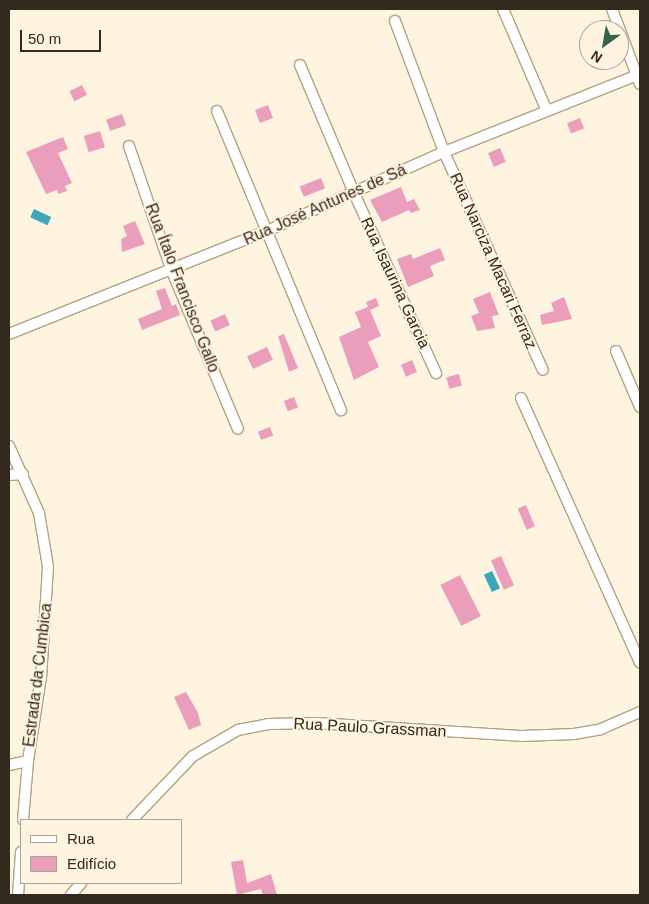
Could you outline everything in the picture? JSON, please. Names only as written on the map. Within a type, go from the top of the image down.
[{"type":"street","points":[[503,9],[548,111]]},
{"type":"street","points":[[612,9],[639,78]]},
{"type":"street","name":"Rua Narciza Macari Ferraz","points":[[396,21],[444,152],[543,370]]},
{"type":"street","name":"Rua Isaurina Garcia","points":[[300,65],[354,193],[436,373]]},
{"type":"street","name":"Rua José Antunes de Sá","points":[[9,334],[267,231],[444,152],[639,78]]},
{"type":"street","points":[[217,111],[341,410]]},
{"type":"street","name":"Rua Ítalo Francisco Gallo","points":[[129,146],[171,269],[238,429]]},
{"type":"street","points":[[616,351],[640,407]]},
{"type":"street","points":[[521,398],[640,663]]},
{"type":"street","name":"Estrada da Cumbica","points":[[9,446],[39,513],[48,567],[41,678],[28,761],[23,819]]},
{"type":"street","points":[[9,475],[23,474]]},
{"type":"street","name":"Rua Paulo Grassman","points":[[133,819],[193,756],[238,730],[268,724],[316,723],[522,736],[574,734],[601,729],[640,712]]},
{"type":"street","points":[[9,766],[28,761]]},
{"type":"street","points":[[18,895],[20,866]]},
{"type":"street","points":[[71,895],[80,884]]},
{"type":"water","points":[[34,209],[51,217],[47,225],[30,217]]},
{"type":"water","points":[[492,571],[500,588],[492,592],[484,575]]},
{"type":"building","points":[[82,85],[87,95],[75,101],[70,91]]},
{"type":"building","points":[[268,105],[273,118],[260,123],[255,110]]},
{"type":"building","points":[[122,114],[126,125],[110,131],[106,120]]},
{"type":"building","points":[[580,118],[584,128],[571,133],[567,123]]},
{"type":"building","points":[[100,131],[105,147],[89,152],[84,136]]},
{"type":"building","points":[[63,137],[68,149],[58,153],[72,183],[65,186],[67,191],[58,194],[57,190],[46,194],[26,152]]},
{"type":"building","points":[[500,148],[506,162],[494,167],[488,153]]},
{"type":"building","points":[[321,178],[325,188],[304,197],[300,187]]},
{"type":"building","points":[[401,187],[407,202],[414,199],[420,210],[411,213],[409,210],[382,222],[370,200]]},
{"type":"building","points":[[135,221],[145,244],[122,252],[121,239],[127,236],[123,226]]},
{"type":"building","points":[[440,248],[445,260],[430,266],[434,276],[408,287],[397,259],[411,254],[413,259]]},
{"type":"building","points":[[165,288],[172,306],[176,304],[180,315],[142,330],[138,319],[162,309],[156,291]]},
{"type":"building","points":[[490,292],[499,315],[492,316],[495,328],[477,331],[471,316],[479,313],[473,299]]},
{"type":"building","points":[[564,297],[572,319],[542,325],[540,315],[554,311],[551,303]]},
{"type":"building","points":[[376,298],[379,306],[370,310],[381,336],[368,342],[379,367],[354,380],[339,337],[361,327],[355,312],[368,307],[366,302]]},
{"type":"building","points":[[225,314],[230,325],[215,331],[210,321]]},
{"type":"building","points":[[284,334],[298,368],[289,372],[278,336]]},
{"type":"building","points":[[267,347],[273,360],[253,369],[247,356]]},
{"type":"building","points":[[412,360],[417,372],[406,377],[401,365]]},
{"type":"building","points":[[459,374],[462,386],[449,389],[446,377]]},
{"type":"building","points":[[294,397],[298,407],[288,411],[284,401]]},
{"type":"building","points":[[270,427],[273,435],[261,440],[258,432]]},
{"type":"building","points":[[526,505],[535,526],[527,530],[518,509]]},
{"type":"building","points":[[501,556],[514,585],[504,590],[491,560]]},
{"type":"building","points":[[460,575],[481,616],[461,626],[440,585]]},
{"type":"building","points":[[186,692],[198,713],[201,725],[189,730],[174,697]]},
{"type":"building","points":[[243,860],[247,883],[271,874],[277,895],[263,895],[261,889],[237,895],[231,862]]}]
